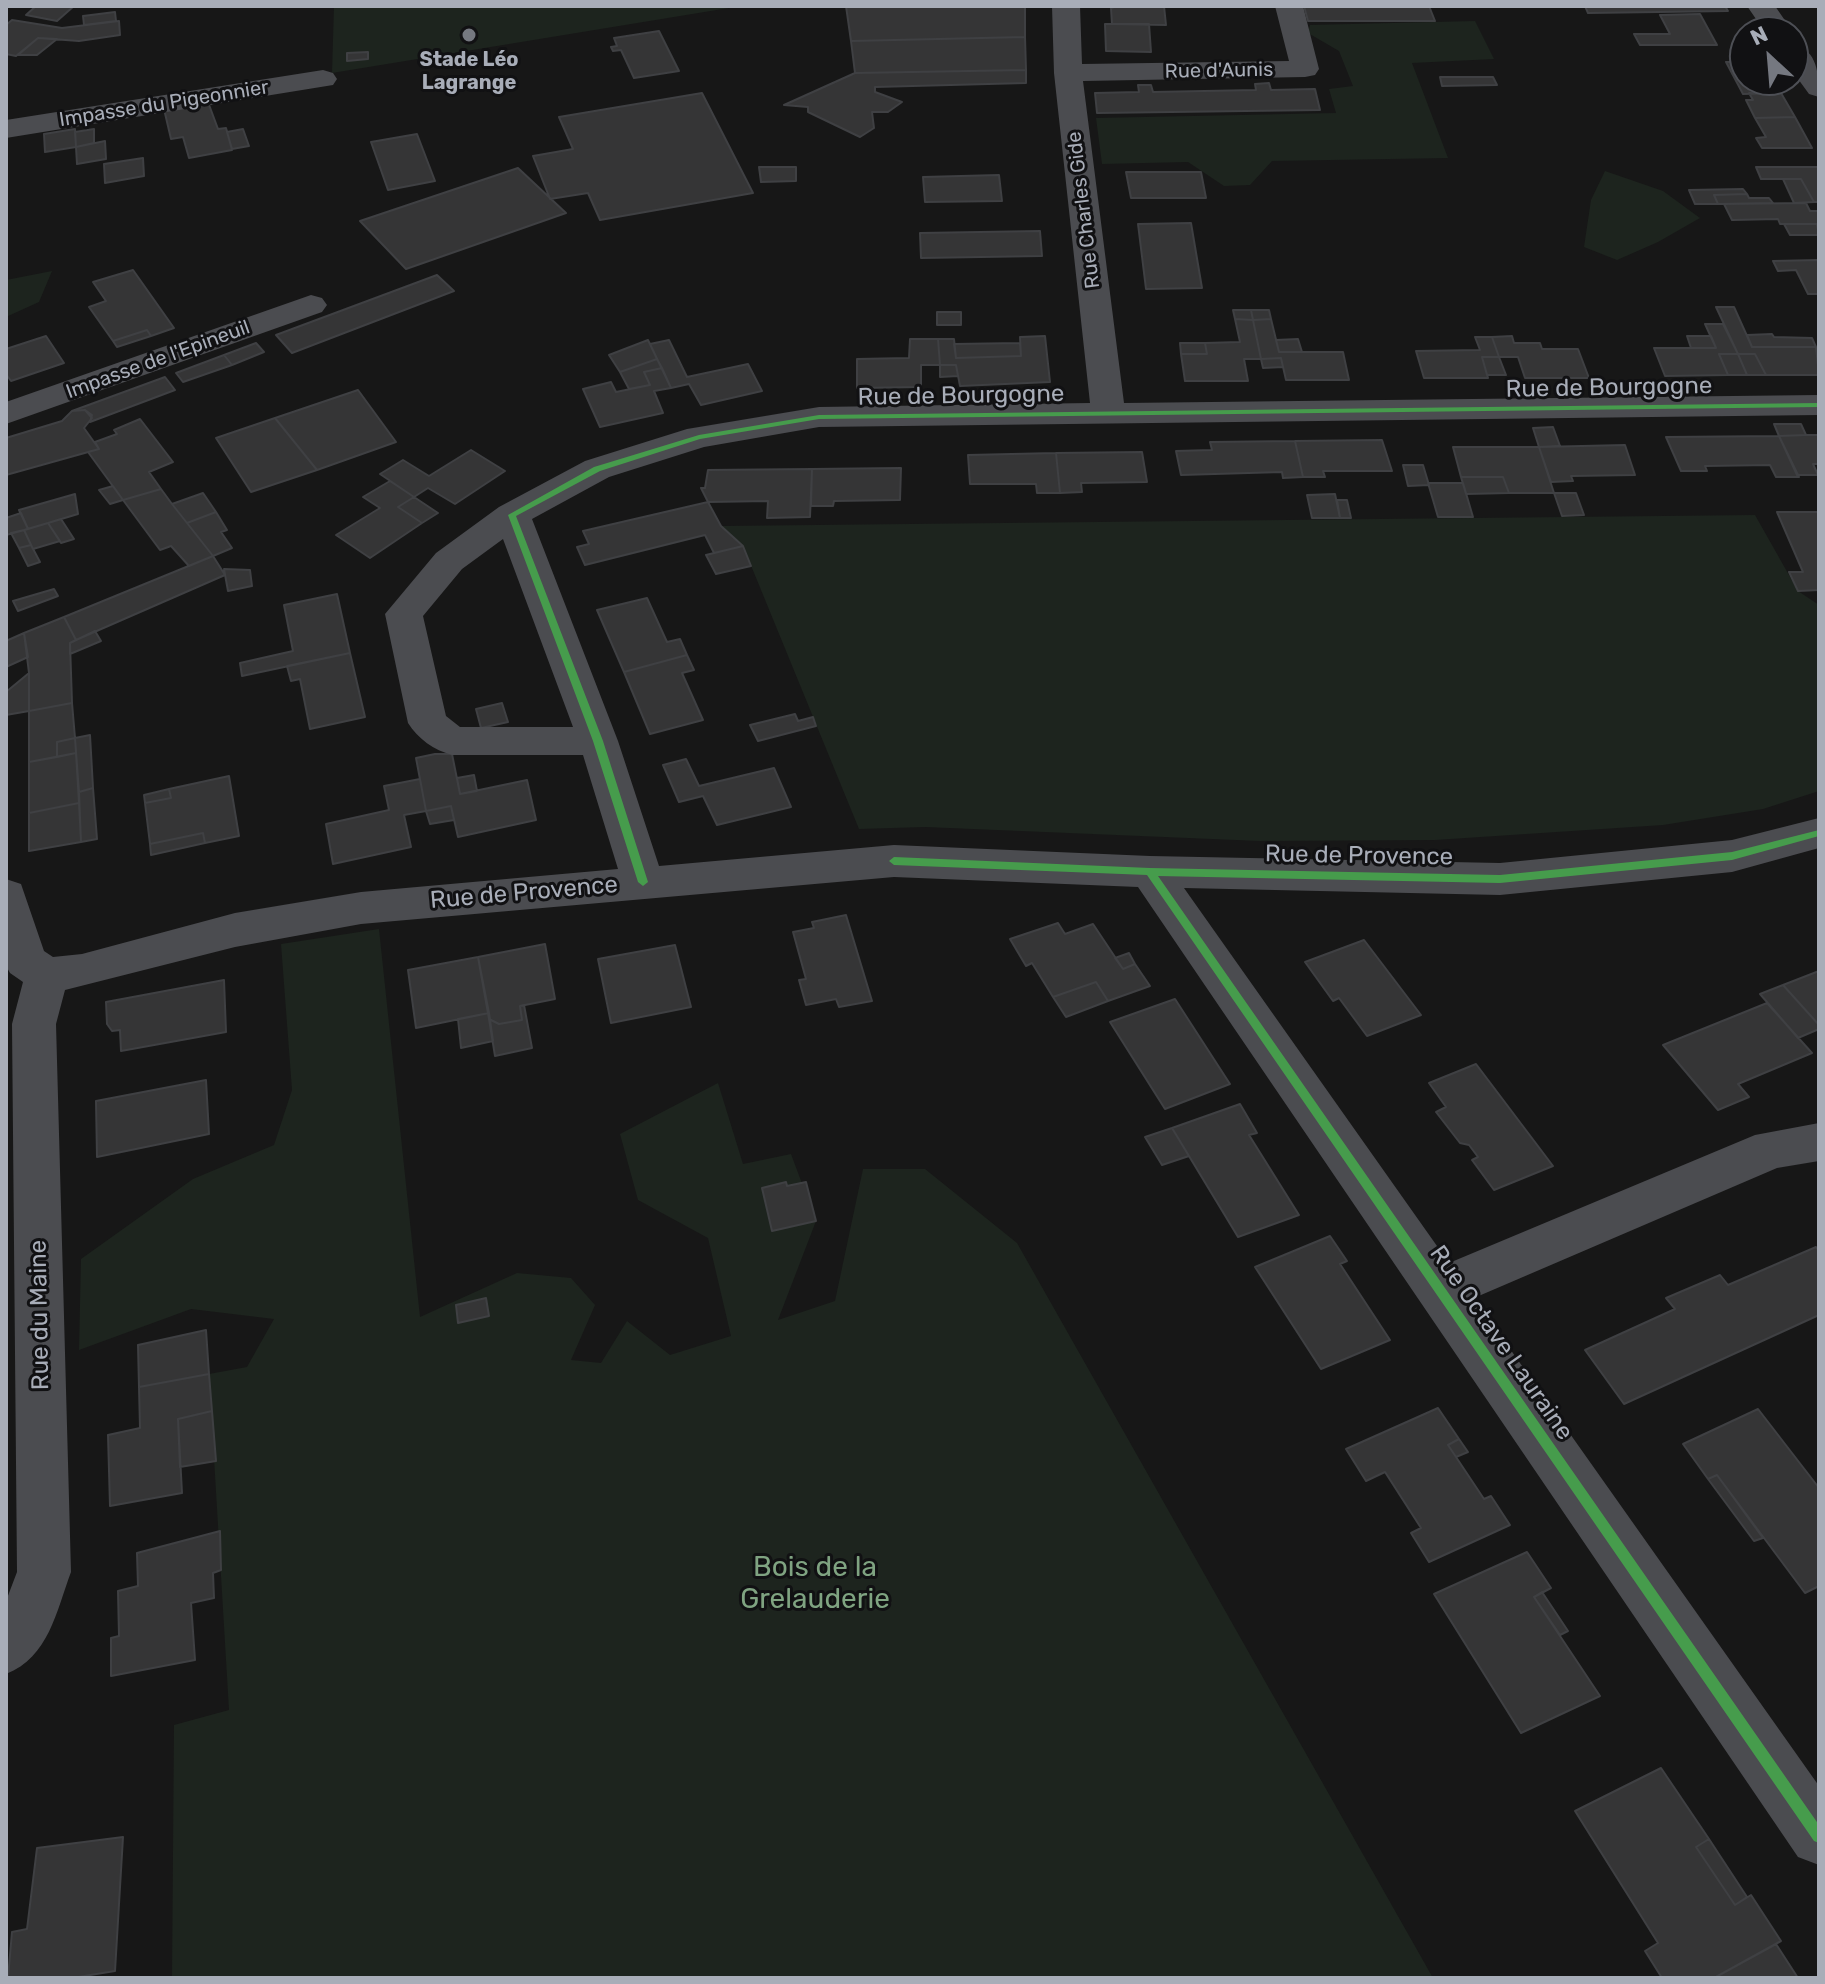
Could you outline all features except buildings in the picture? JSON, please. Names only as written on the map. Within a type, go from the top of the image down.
[{"type":"street","name":"Rue Charles Gide","points":[[1066,6],[1068,73],[1108,414]]},
{"type":"street","name":"Rue d'Aunis","points":[[1068,73],[1305,69],[1289,6]]},
{"type":"street","name":"Impasse du Pigeonnier","points":[[6,129],[323,79]]},
{"type":"street","name":"Impasse de l'Epineuil","points":[[6,414],[311,305]]},
{"type":"street","name":"Rue de Bourgogne","points":[[598,741],[452,741],[428,723],[404,614],[449,561],[512,515],[597,469],[699,437],[819,417],[1819,405]]},
{"type":"street","points":[[512,515],[598,741],[643,882]]},
{"type":"street","name":"Rue de Provence","points":[[47,975],[82,971],[235,930],[361,908],[894,861],[1150,872],[1500,879],[1732,856],[1819,833]]},
{"type":"street","name":"Rue Octave Lauraine","points":[[1150,872],[1819,1836]]},
{"type":"street","points":[[6,895],[25,961],[47,975]]},
{"type":"street","name":"Rue du Maine","points":[[6,1647],[25,1623],[44,1572],[34,1024],[47,975]]},
{"type":"street","name":"Rue Octave Lauraine","points":[[1440,1290],[1772,1149],[1819,1142]]},
{"type":"green space","name":"Stade Léo Lagrange","points":[[334,6],[741,6],[332,73]]},
{"type":"green space","points":[[1475,21],[1494,59],[1412,63],[1448,158],[1272,161],[1250,185],[1224,186],[1188,162],[1102,164],[1096,118],[1336,113],[1329,89],[1353,86],[1339,51],[1308,33],[1310,25]]},
{"type":"green space","points":[[1605,171],[1663,191],[1700,218],[1658,242],[1617,260],[1584,247],[1591,200]]},
{"type":"green space","points":[[52,271],[39,302],[6,317],[6,280]]},
{"type":"green space","points":[[1755,515],[1798,591],[1819,605],[1819,791],[1763,809],[1663,825],[1435,840],[1260,841],[925,827],[859,829],[743,546],[721,526]]},
{"type":"green space","name":"Bois de la Grelauderie","points":[[379,929],[420,1317],[517,1273],[571,1278],[595,1305],[571,1360],[601,1363],[627,1321],[670,1355],[731,1336],[708,1238],[638,1200],[620,1134],[718,1083],[743,1164],[791,1154],[816,1221],[778,1320],[835,1301],[863,1169],[925,1169],[1017,1243],[1433,1978],[172,1978],[174,1725],[229,1710],[209,1374],[247,1367],[274,1319],[191,1309],[79,1350],[81,1259],[193,1179],[274,1145],[292,1090],[281,944]]},
{"type":"cycle path","points":[[643,882],[598,741],[512,515],[597,469],[699,437],[819,417],[1819,405]]},
{"type":"cycle path","points":[[894,861],[1150,872],[1500,879],[1732,856],[1819,833]]},
{"type":"cycle path","points":[[1150,872],[1819,1836]]},
{"type":"place","name":"Stade Léo Lagrange","points":[[469,35]]}]
